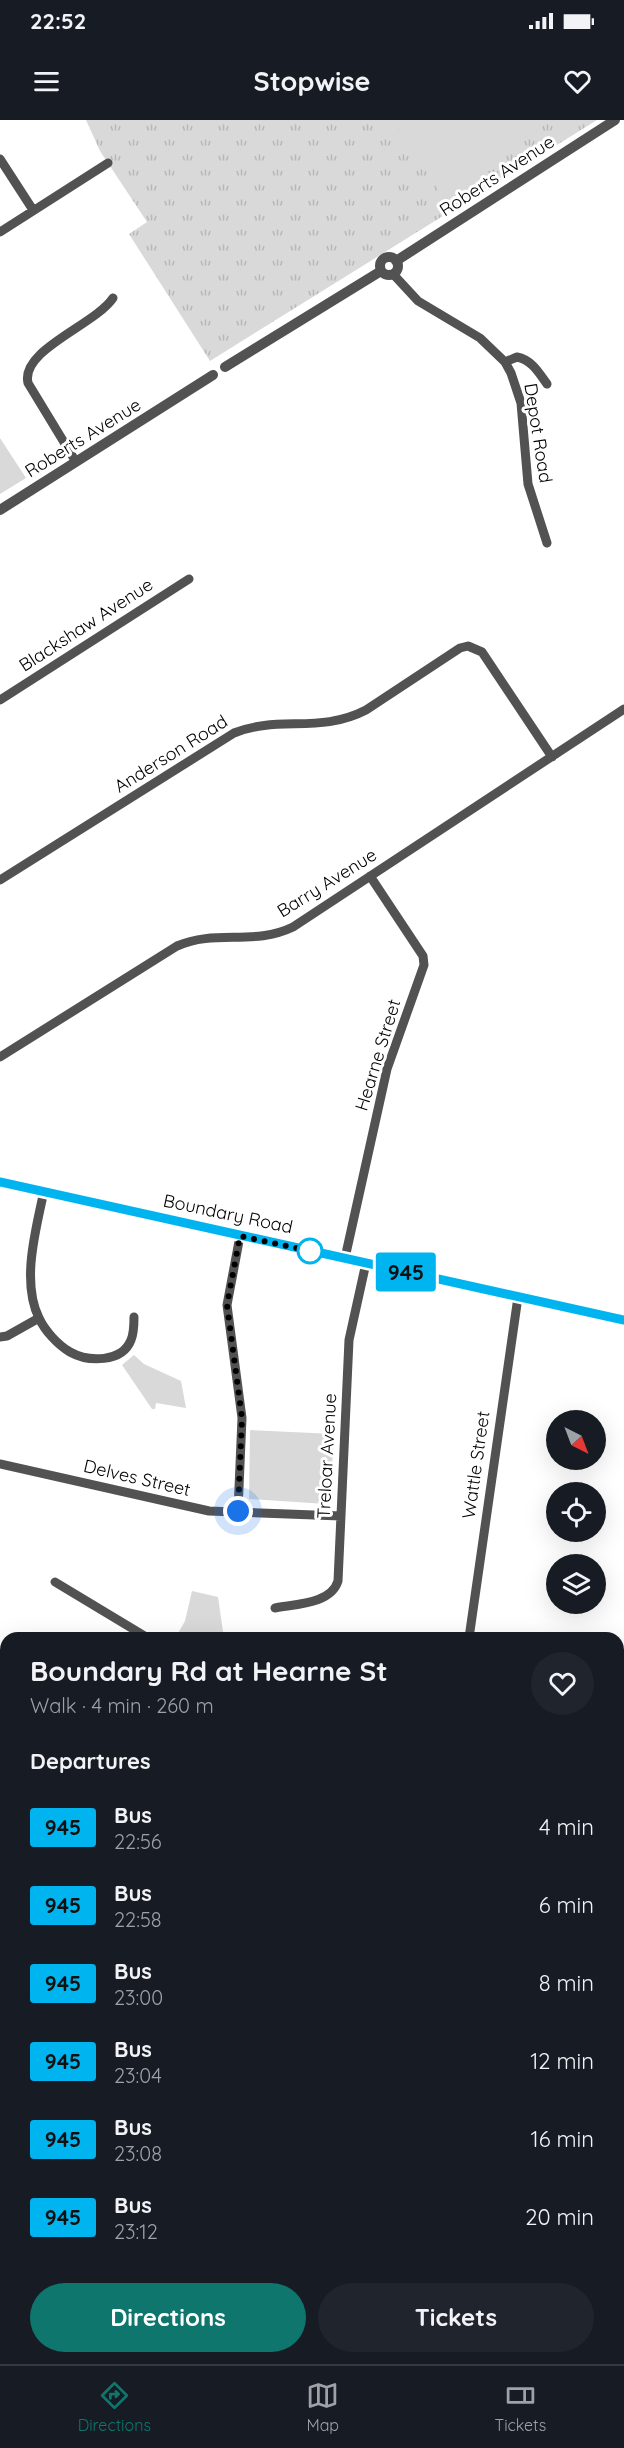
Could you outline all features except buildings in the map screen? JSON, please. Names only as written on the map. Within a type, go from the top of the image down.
[{"type":"main road","name":"Boundary Road","points":[[0,1182],[624,1320]]},
{"type":"street","name":"Roberts Avenue","points":[[0,510],[213,375],[217,378],[222,377],[226,373],[225,367],[381,271],[380,265],[385,258],[396,261],[615,120]]},
{"type":"street","points":[[0,159],[33,210]]},
{"type":"street","points":[[0,231],[108,163]]},
{"type":"street","points":[[381,271],[385,275],[393,274],[398,267],[396,261]]},
{"type":"street","name":"Depot Road","points":[[393,274],[418,301],[480,338],[505,362],[519,393],[528,484],[547,543]]},
{"type":"street","points":[[76,462],[27,383],[26,375],[33,359],[94,318],[106,308],[113,298]]},
{"type":"street","points":[[505,362],[517,357],[526,360],[547,384]]},
{"type":"street","name":"Blackshaw Avenue","points":[[0,700],[189,579]]},
{"type":"street","name":"Anderson Road","points":[[0,880],[234,733],[259,726],[307,725],[351,717],[366,710],[464,646],[472,646],[482,652],[552,757]]},
{"type":"street","name":"Barry Avenue","points":[[0,1057],[177,946],[205,938],[256,938],[275,934],[301,922],[624,709]]},
{"type":"street","name":"Hearne Street","points":[[345,1258],[387,1069],[424,965],[423,956],[370,876]]},
{"type":"street","points":[[44,1191],[31,1265],[32,1290],[39,1318],[55,1339],[69,1351],[88,1358],[107,1358],[121,1352],[129,1344],[133,1333],[134,1317]]},
{"type":"street","points":[[238,1511],[242,1418],[227,1305],[240,1236]]},
{"type":"street","name":"Treloar Avenue","points":[[275,1608],[324,1598],[334,1591],[338,1581],[349,1340],[366,1263]]},
{"type":"street","name":"Wattle Street","points":[[470,1632],[518,1297]]},
{"type":"street","points":[[0,1337],[7,1336],[39,1318]]},
{"type":"street","name":"Delves Street","points":[[0,1464],[199,1509],[341,1516]]},
{"type":"street","points":[[55,1582],[138,1632]]},
{"type":"green space","points":[[86,120],[597,120],[210,361],[129,234],[147,222],[100,151]]},
{"type":"green space","points":[[393,120],[549,120],[441,194]]},
{"type":"green space","points":[[0,438],[26,478],[0,494]]},
{"type":"green space","points":[[134,1355],[144,1364],[181,1381],[186,1408],[156,1403],[155,1409],[152,1409],[122,1365]]},
{"type":"green space","points":[[250,1430],[334,1434],[330,1502],[326,1504],[249,1499]]},
{"type":"green space","points":[[192,1591],[218,1597],[223,1632],[179,1632],[185,1621]]},
{"type":"bus line","name":"945","points":[[0,1182],[624,1320]]},
{"type":"route","points":[[238,1511],[242,1418],[227,1305],[240,1236],[310,1251]]}]
